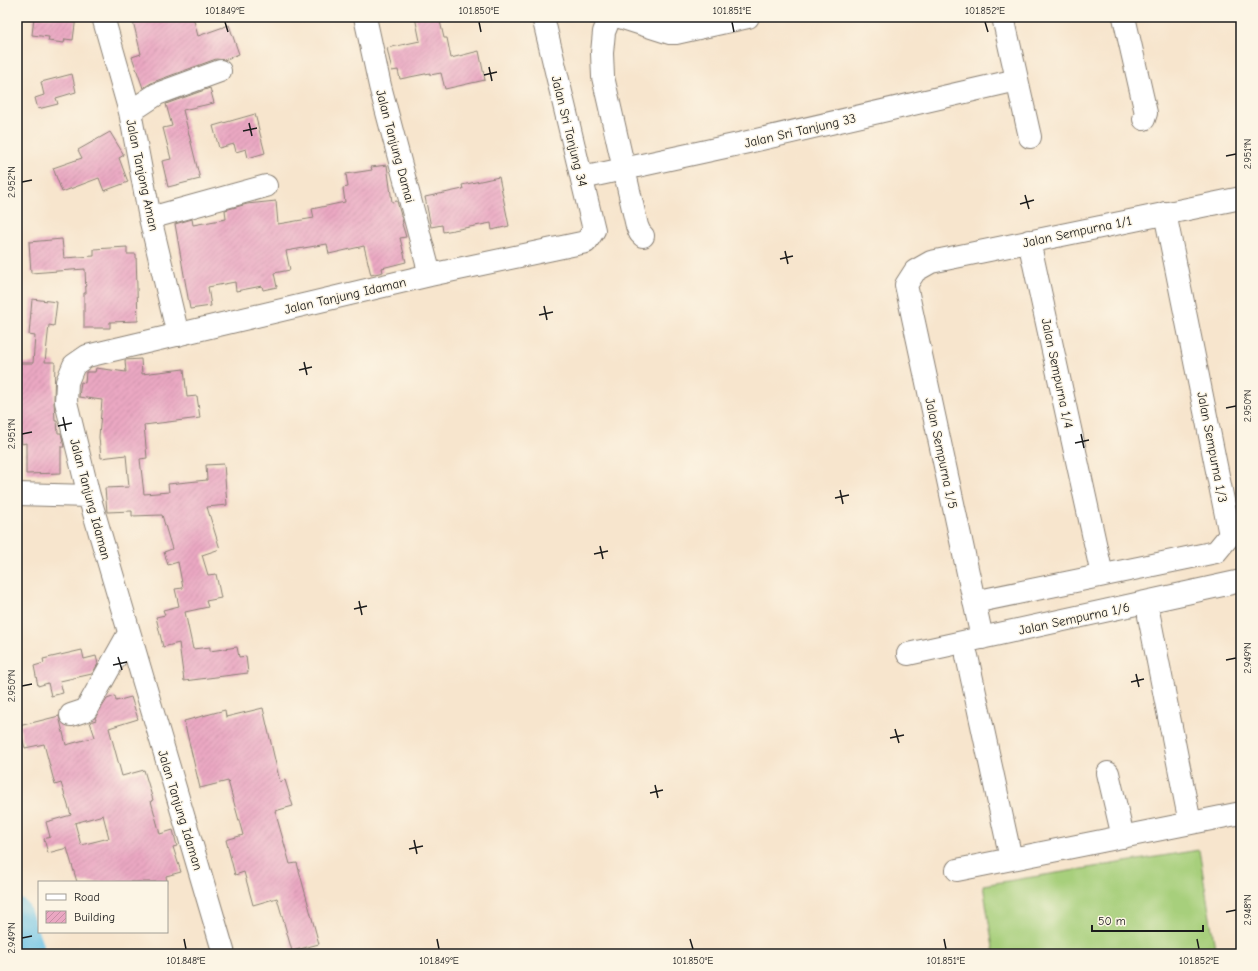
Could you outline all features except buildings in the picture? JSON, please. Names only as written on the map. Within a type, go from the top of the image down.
[{"type":"street","name":"Jalan Tanjong Aman","points":[[103,17],[130,112],[150,218],[178,335]]},
{"type":"street","name":"Jalan Tanjung Damai","points":[[365,17],[380,86],[430,275]]},
{"type":"street","name":"Jalan Sri Tanjung 34","points":[[543,17],[594,230],[586,242]]},
{"type":"street","points":[[610,17],[604,32],[602,53],[603,77],[637,226],[643,236]]},
{"type":"street","points":[[620,17],[670,33],[676,33],[748,17]]},
{"type":"street","points":[[1003,17],[1030,137]]},
{"type":"street","points":[[1124,17],[1146,114],[1144,119]]},
{"type":"street","points":[[130,112],[157,94],[220,71]]},
{"type":"street","name":"Jalan Sri Tanjung 33","points":[[582,178],[1017,80]]},
{"type":"street","points":[[150,218],[266,186]]},
{"type":"street","name":"Jalan Sempurna 1/1","points":[[915,271],[931,262],[1241,198]]},
{"type":"street","name":"Jalan Sempurna 1/3","points":[[974,602],[1216,552],[1230,535],[1165,213]]},
{"type":"street","name":"Jalan Tanjung Idaman","points":[[224,954],[89,496],[66,402],[67,382],[74,365],[86,356],[430,275],[586,242]]},
{"type":"street","name":"Jalan Sempurna 1/4","points":[[1029,242],[1102,575]]},
{"type":"street","name":"Jalan Sempurna 1/5","points":[[915,271],[906,285],[982,638]]},
{"type":"street","points":[[17,494],[89,496]]},
{"type":"street","name":"Jalan Sempurna 1/6","points":[[967,656],[911,661],[982,638],[1241,581]]},
{"type":"street","points":[[1011,860],[967,656],[1241,596]]},
{"type":"street","points":[[1149,616],[1190,823]]},
{"type":"street","points":[[71,715],[86,710],[129,634]]},
{"type":"street","points":[[1108,773],[1123,837]]},
{"type":"street","points":[[957,870],[1241,813]]},
{"type":"green space","points":[[1199,850],[1216,954],[994,954],[983,885]]},
{"type":"waterway","points":[[17,912],[32,954]]}]
